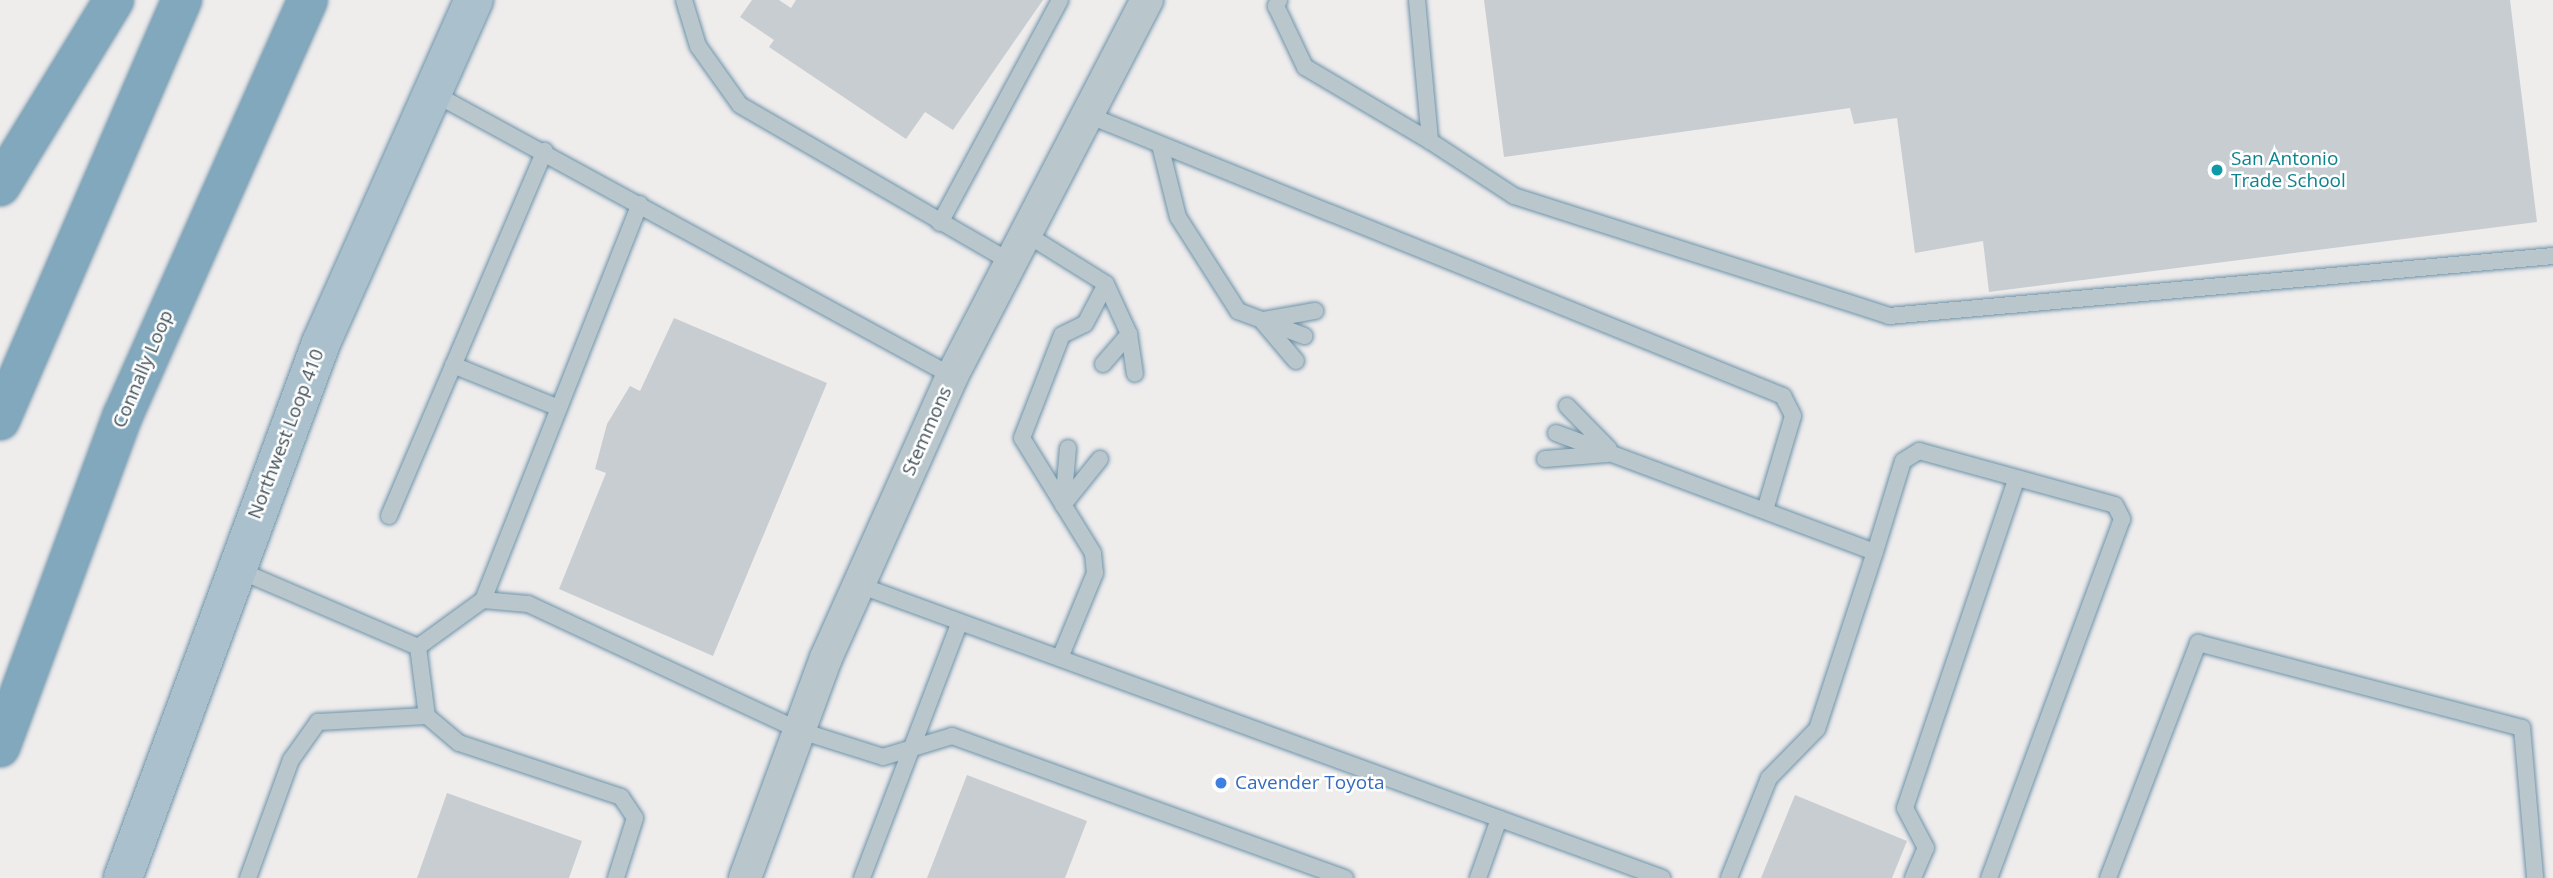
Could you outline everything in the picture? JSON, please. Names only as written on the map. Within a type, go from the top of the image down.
[{"type":"highway","points":[[0,186],[114,0]]},
{"type":"highway","points":[[0,420],[182,0]]},
{"type":"highway","name":"Connally Loop","points":[[0,747],[128,402],[307,0]]},
{"type":"main road","name":"Northwest Loop 410","points":[[123,878],[321,343],[474,0]]},
{"type":"street","name":"Stemmons","points":[[745,878],[797,730],[951,376],[1147,0]]},
{"type":"lane","points":[[684,0],[698,46],[740,105],[1011,262]]},
{"type":"lane","points":[[940,223],[1060,0]]},
{"type":"lane","points":[[1279,0],[1276,6],[1306,67],[1430,141],[1514,196],[1889,316],[2553,256]]},
{"type":"lane","points":[[1416,0],[1430,141]]},
{"type":"lane","points":[[431,92],[545,150],[951,376]]},
{"type":"lane","points":[[1087,115],[1783,396],[1793,416],[1765,510]]},
{"type":"lane","points":[[1160,145],[1178,217],[1238,311],[1304,336]]},
{"type":"lane","points":[[389,516],[545,150]]},
{"type":"lane","points":[[418,648],[483,600],[640,204]]},
{"type":"lane","points":[[1026,234],[1106,284],[1129,334],[1135,374]]},
{"type":"lane","points":[[1060,658],[1095,573],[1093,552],[1022,439],[1062,335],[1085,324],[1106,284]]},
{"type":"lane","points":[[1261,320],[1315,311]]},
{"type":"lane","points":[[1261,320],[1296,360]]},
{"type":"lane","points":[[1103,364],[1129,334]]},
{"type":"lane","points":[[453,365],[559,408]]},
{"type":"lane","points":[[1567,406],[1613,453]]},
{"type":"lane","points":[[1556,433],[1875,552]]},
{"type":"lane","points":[[1063,505],[1068,448]]},
{"type":"lane","points":[[1729,878],[1769,778],[1817,729],[1903,461],[1919,451],[2115,505],[2122,519],[1989,878]]},
{"type":"lane","points":[[1545,459],[1613,453]]},
{"type":"lane","points":[[1063,505],[1100,459]]},
{"type":"lane","points":[[1913,878],[1926,848],[1905,808],[2017,478]]},
{"type":"lane","points":[[236,569],[418,648]]},
{"type":"lane","points":[[859,584],[1662,878]]},
{"type":"lane","points":[[483,600],[528,604],[797,730],[883,757],[952,736],[1345,878]]},
{"type":"lane","points":[[862,878],[960,622]]},
{"type":"lane","points":[[2108,878],[2198,643],[2522,728],[2535,878]]},
{"type":"lane","points":[[418,648],[427,716],[459,743],[621,797],[635,818],[616,878]]},
{"type":"lane","points":[[248,878],[291,760],[318,722],[427,716]]},
{"type":"lane","points":[[1478,878],[1499,819]]},
{"type":"building","points":[[752,0],[779,0],[791,8],[796,0],[1043,0],[953,130],[925,112],[906,139],[769,47],[774,40],[740,17]]},
{"type":"building","name":"San Antonio Trade School","points":[[1484,0],[2510,0],[2537,222],[1989,292],[1983,241],[1915,253],[1897,118],[1854,124],[1850,108],[1504,157]]},
{"type":"building","points":[[674,318],[827,383],[713,656],[559,589],[606,473],[595,469],[607,424],[630,386],[640,391]]},
{"type":"building","points":[[967,775],[1087,821],[1065,878],[927,878]]},
{"type":"building","points":[[447,793],[582,841],[569,878],[417,878]]},
{"type":"building","points":[[1795,795],[1907,841],[1892,878],[1761,878]]},
{"type":"place","name":"San Antonio Trade School","points":[[2217,170]]},
{"type":"place","name":"Cavender Toyota","points":[[1221,783]]}]
